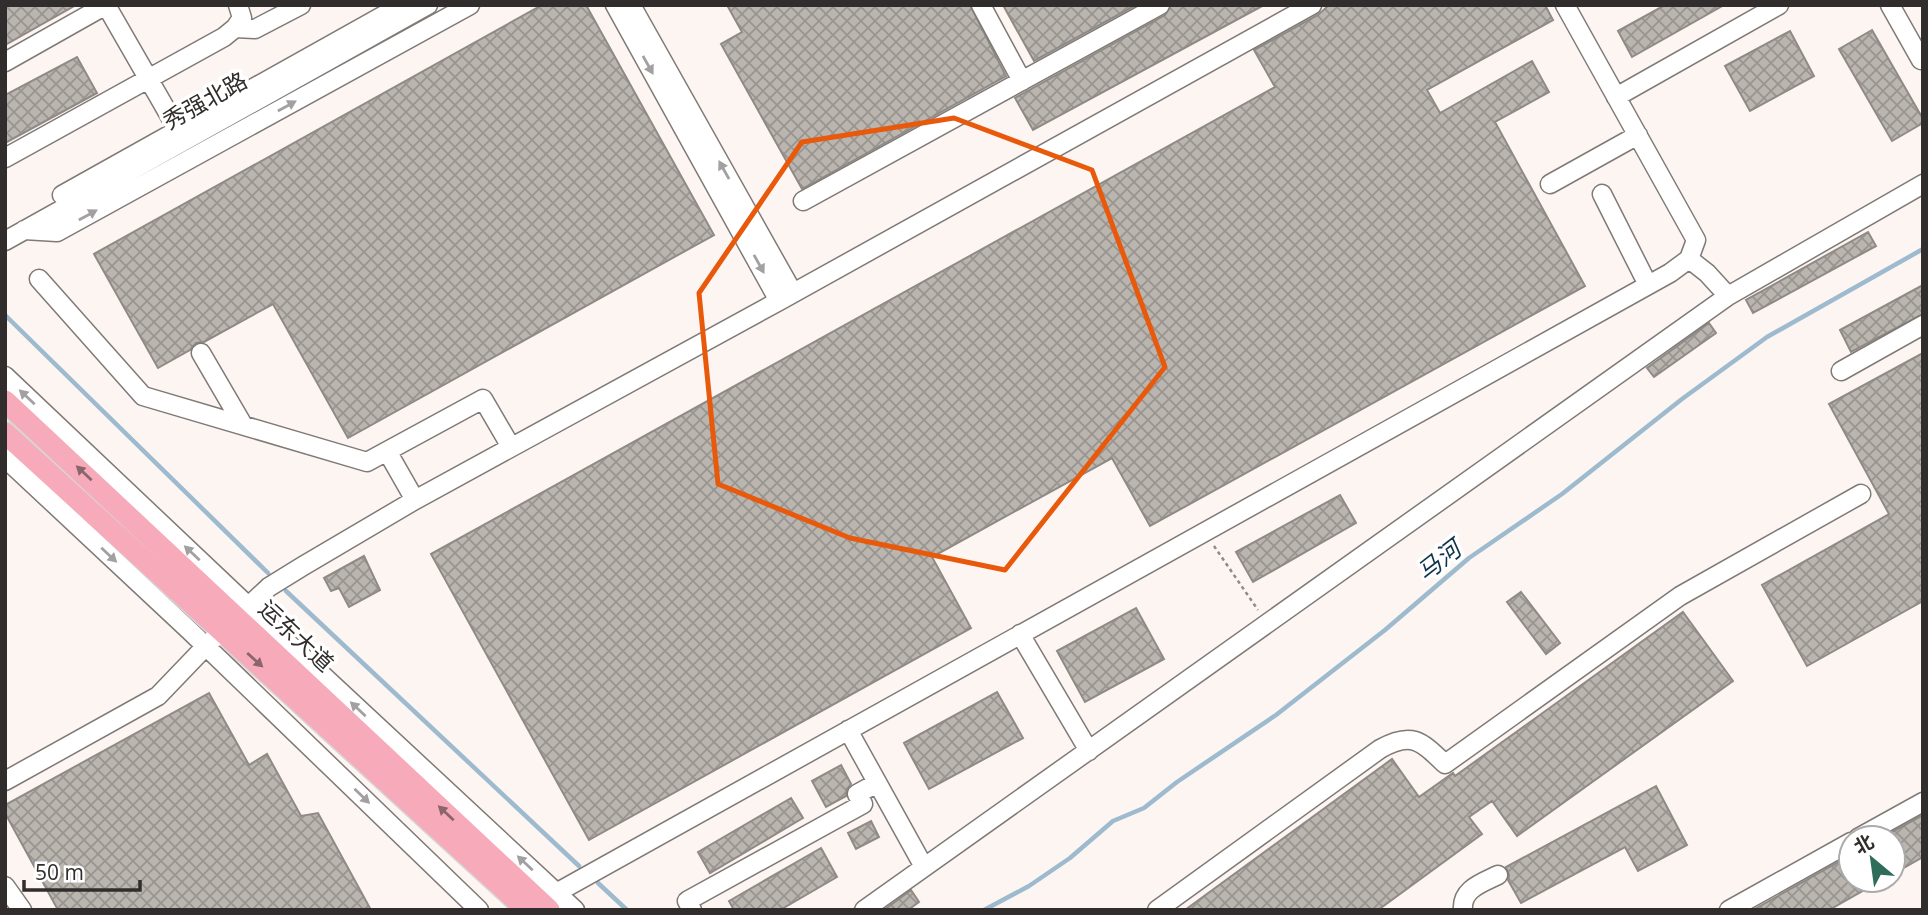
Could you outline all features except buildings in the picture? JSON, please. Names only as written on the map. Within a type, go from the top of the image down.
[{"type":"main road","name":"运东大道","points":[[5,401],[538,906]]},
{"type":"main road","name":"运东大道","points":[[5,433],[236,617]]},
{"type":"street","points":[[5,62],[106,5],[181,136]]},
{"type":"street","points":[[5,158],[224,37],[242,18],[238,5]]},
{"type":"street","points":[[235,28],[255,29],[301,5]]},
{"type":"street","name":"秀强北路","points":[[5,241],[402,5]]},
{"type":"street","name":"秀强北路","points":[[5,227],[428,5]]},
{"type":"street","points":[[24,230],[57,232],[470,5]]},
{"type":"street","points":[[615,5],[786,297]]},
{"type":"street","points":[[631,5],[786,297]]},
{"type":"street","points":[[981,5],[1022,81]]},
{"type":"street","points":[[803,201],[1160,5]]},
{"type":"street","points":[[5,781],[158,696],[269,587],[415,500],[1311,5]]},
{"type":"street","points":[[538,906],[848,730],[1648,285],[1689,259],[1696,240],[1564,5]]},
{"type":"street","points":[[1616,97],[1779,5]]},
{"type":"street","points":[[1890,5],[1921,60]]},
{"type":"street","points":[[1550,184],[1638,135]]},
{"type":"street","points":[[864,910],[1728,296],[1923,184]]},
{"type":"street","points":[[1602,194],[1648,285]]},
{"type":"street","points":[[1689,259],[1707,273],[1728,296]]},
{"type":"street","points":[[39,279],[142,396],[367,462],[483,399],[511,447]]},
{"type":"street","points":[[1841,371],[1923,326]]},
{"type":"street","points":[[201,353],[243,425]]},
{"type":"street","points":[[5,376],[236,617],[538,906],[575,910]]},
{"type":"street","points":[[387,451],[415,500]]},
{"type":"street","points":[[5,458],[206,646],[479,910]]},
{"type":"street","points":[[1157,910],[1380,749],[1398,739],[1413,739],[1426,746],[1445,764],[1680,596],[1861,494]]},
{"type":"street","points":[[1020,634],[1089,751]]},
{"type":"street","points":[[848,730],[923,867]]},
{"type":"street","points":[[692,910],[687,901],[863,804],[857,794],[877,783]]},
{"type":"street","points":[[1883,824],[1923,802]]},
{"type":"street","points":[[1729,910],[1837,850]]},
{"type":"street","points":[[1463,910],[1463,898],[1467,892],[1497,875]]},
{"type":"street","points":[[5,886],[22,910]]},
{"type":"path","points":[[1205,532],[1267,624]]},
{"type":"highlighted area","points":[[954,118],[1092,170],[1165,367],[1005,570],[850,538],[718,484],[699,293],[802,142]]},
{"type":"waterway","name":"马河","points":[[984,910],[1029,886],[1070,858],[1113,821],[1144,808],[1177,782],[1276,715],[1385,630],[1469,558],[1562,494],[1682,399],[1767,337],[1923,249]]},
{"type":"waterway","points":[[5,315],[268,573]]},
{"type":"waterway","points":[[286,591],[579,866]]},
{"type":"waterway","points":[[598,883],[627,910]]}]
